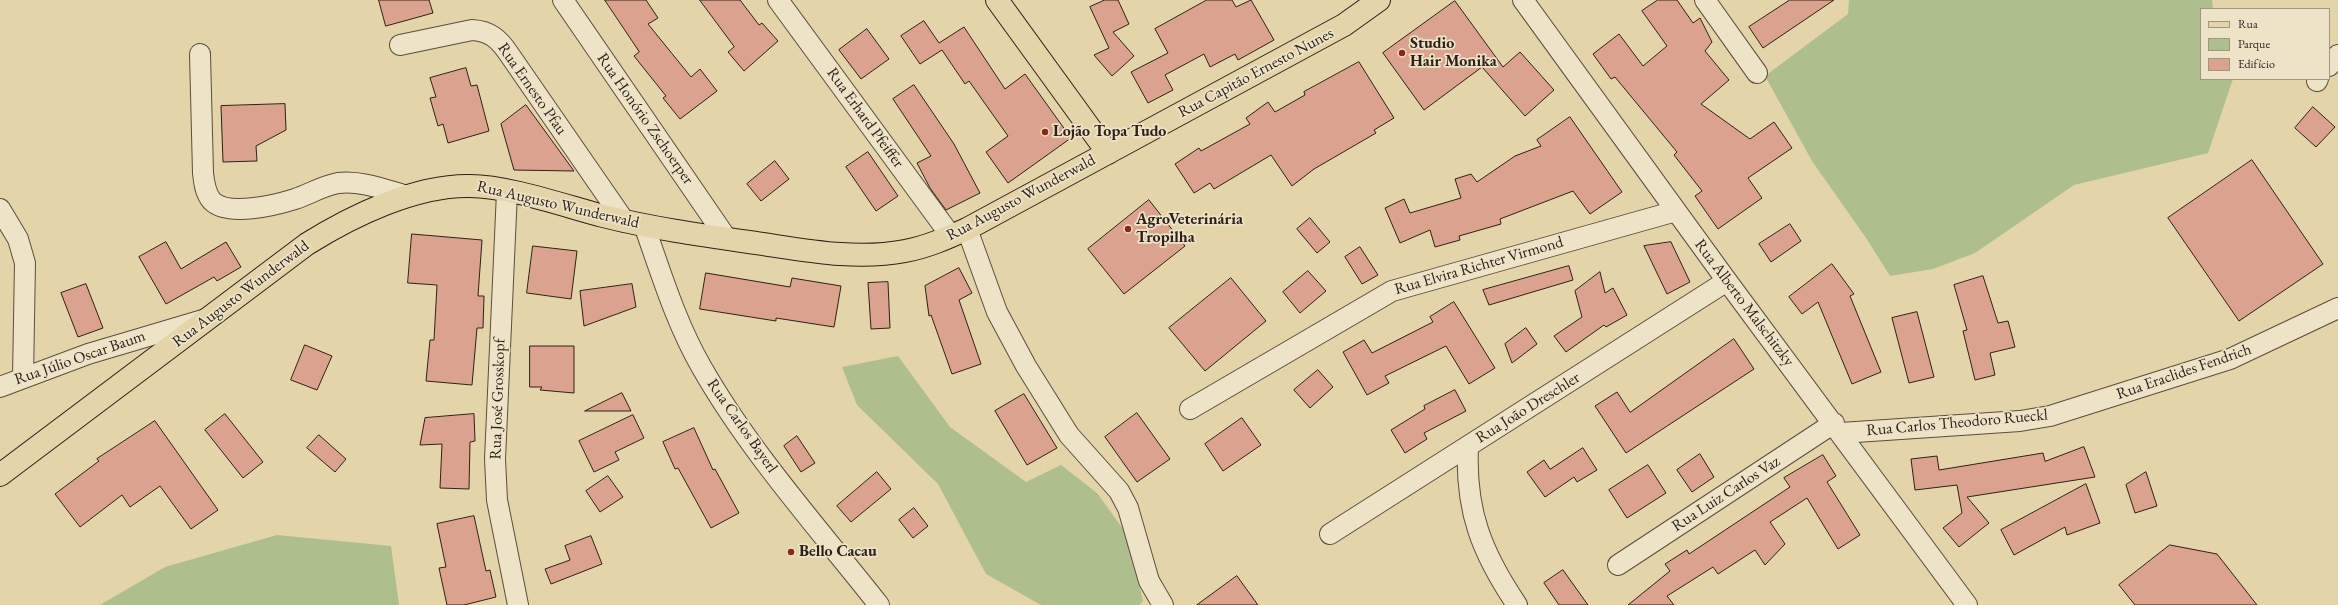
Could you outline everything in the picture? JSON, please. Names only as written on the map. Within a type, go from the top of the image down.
[{"type":"main road","points":[[997,0],[1108,153]]},
{"type":"main road","name":"Rua Capitão Ernesto Nunes","points":[[1108,153],[1344,26],[1379,0]]},
{"type":"main road","name":"Rua Augusto Wunderwald","points":[[0,476],[307,244],[331,229],[407,196],[431,190],[470,186],[507,192],[635,223],[727,239],[850,255],[905,251],[959,233],[1108,153]]},
{"type":"street","name":"Rua Honório Zschoerper","points":[[563,0],[727,239]]},
{"type":"street","name":"Rua Alberto Malschitzky","points":[[1523,0],[1727,282],[1837,428],[1967,605]]},
{"type":"street","points":[[1705,0],[1757,73]]},
{"type":"street","name":"Rua Erhard Pfeiffer","points":[[782,5],[959,233],[997,312],[1026,366],[1069,435],[1119,491],[1128,508],[1149,581],[1163,605]]},
{"type":"street","name":"Rua Ernesto Pfau","points":[[400,45],[472,30],[483,31],[493,35],[509,54],[635,223]]},
{"type":"street","points":[[200,54],[203,172],[205,189],[212,201],[223,209],[237,209],[274,204],[296,198],[322,187],[340,183],[366,185],[407,196]]},
{"type":"street","points":[[2330,64],[2338,55]]},
{"type":"street","name":"Rua José Grosskopf","points":[[507,192],[495,459],[497,500],[518,605]]},
{"type":"street","points":[[0,209],[18,239],[25,263],[23,377]]},
{"type":"street","name":"Rua Elvira Richter Virmond","points":[[1190,409],[1392,291],[1676,211]]},
{"type":"street","name":"Rua Carlos Bayerl","points":[[635,223],[702,368],[737,423],[879,605]]},
{"type":"street","name":"Rua João Dreschler","points":[[1330,534],[1727,282]]},
{"type":"street","name":"Rua Eraclides Fendrich","points":[[2095,403],[2230,359],[2338,308]]},
{"type":"street","name":"Rua Júlio Oscar Baum","points":[[0,387],[23,377],[102,350],[208,318]]},
{"type":"street","name":"Rua Carlos Theodoro Rueckl","points":[[1837,428],[2020,421],[2050,416],[2095,403]]},
{"type":"street","name":"Rua Luiz Carlos Vaz","points":[[1618,565],[1837,428]]},
{"type":"street","points":[[1468,447],[1467,472],[1469,495],[1476,528],[1493,568],[1517,605]]},
{"type":"green space","points":[[1849,0],[2212,0],[2213,8],[2200,8],[2200,80],[2233,80],[2208,153],[2074,185],[1975,253],[1933,269],[1890,276],[1866,238],[1812,161],[1765,76],[1848,14]]},
{"type":"green space","points":[[898,356],[950,427],[1026,482],[1061,465],[1097,493],[1126,533],[1143,601],[1139,605],[1041,605],[986,574],[938,484],[857,405],[842,367]]},
{"type":"green space","points":[[277,535],[391,546],[399,605],[100,605],[165,567]]},
{"type":"building","points":[[379,0],[429,0],[433,13],[386,26]]},
{"type":"building","points":[[605,0],[646,0],[658,18],[648,24],[691,77],[700,69],[717,91],[680,119],[663,98],[666,96],[634,56],[639,52]]},
{"type":"building","points":[[700,0],[740,0],[759,25],[762,23],[778,41],[744,71],[728,52],[734,47]]},
{"type":"building","points":[[1105,0],[1118,0],[1129,24],[1113,32],[1134,56],[1112,76],[1094,55],[1109,48],[1090,7]]},
{"type":"building","points":[[1207,0],[1232,0],[1236,7],[1251,0],[1274,40],[1238,60],[1235,54],[1210,67],[1204,54],[1165,75],[1173,90],[1148,103],[1131,72],[1168,53],[1155,29]]},
{"type":"building","points":[[1658,0],[1677,0],[1693,23],[1700,18],[1712,42],[1705,51],[1729,80],[1701,104],[1750,139],[1774,122],[1792,148],[1748,178],[1762,198],[1718,229],[1695,196],[1702,191],[1674,155],[1677,152],[1615,77],[1611,79],[1593,54],[1619,34],[1643,66],[1667,46],[1642,11]]},
{"type":"building","points":[[1790,0],[1834,0],[1763,48],[1749,27]]},
{"type":"building","points":[[1455,1],[1503,67],[1520,52],[1554,90],[1525,116],[1482,67],[1424,110],[1383,53]]},
{"type":"building","points":[[924,21],[939,43],[964,27],[1005,89],[1025,74],[1071,138],[1008,183],[986,152],[1008,136],[969,81],[965,84],[942,50],[920,64],[901,36]]},
{"type":"building","points":[[867,29],[889,59],[861,79],[839,50]]},
{"type":"building","points":[[1359,62],[1394,118],[1374,130],[1376,133],[1314,169],[1292,186],[1271,155],[1214,189],[1210,183],[1194,193],[1175,164],[1199,148],[1201,151],[1250,124],[1246,118],[1268,102],[1275,112],[1305,95],[1304,92]]},
{"type":"building","points":[[466,68],[471,86],[477,85],[489,131],[448,143],[443,124],[438,126],[430,98],[436,97],[430,78]]},
{"type":"building","points":[[914,85],[954,144],[980,193],[946,210],[930,188],[917,163],[931,156],[893,99]]},
{"type":"building","points":[[285,104],[286,130],[256,146],[257,161],[223,162],[221,106]]},
{"type":"building","points":[[526,105],[574,171],[514,170],[501,124]]},
{"type":"building","points":[[2313,107],[2335,127],[2316,147],[2295,128]]},
{"type":"building","points":[[1570,117],[1622,192],[1590,214],[1573,191],[1500,219],[1501,224],[1459,236],[1460,240],[1435,247],[1430,230],[1400,243],[1385,208],[1404,199],[1410,213],[1461,198],[1455,179],[1471,174],[1477,182],[1515,156],[1541,146],[1537,140]]},
{"type":"building","points":[[868,152],[898,196],[876,211],[846,167]]},
{"type":"building","points":[[2252,160],[2323,264],[2239,321],[2168,218]]},
{"type":"building","points":[[775,161],[789,179],[761,201],[747,184]]},
{"type":"building","points":[[1149,200],[1185,246],[1124,294],[1088,249]]},
{"type":"building","points":[[1310,218],[1330,242],[1317,253],[1297,229]]},
{"type":"building","points":[[1790,224],[1801,241],[1771,262],[1759,244]]},
{"type":"building","points":[[412,234],[482,240],[478,296],[484,296],[483,328],[477,328],[472,385],[426,381],[430,340],[434,340],[437,285],[408,283]]},
{"type":"building","points":[[166,242],[181,269],[226,242],[241,267],[217,281],[214,277],[166,304],[139,257]]},
{"type":"building","points":[[1671,242],[1690,282],[1667,294],[1644,246]]},
{"type":"building","points":[[533,246],[577,251],[571,299],[527,293]]},
{"type":"building","points":[[1360,247],[1378,275],[1362,284],[1345,257]]},
{"type":"building","points":[[1832,264],[1854,294],[1850,296],[1881,372],[1852,384],[1818,302],[1802,314],[1789,297]]},
{"type":"building","points":[[1569,266],[1573,280],[1489,305],[1483,290]]},
{"type":"building","points":[[959,268],[972,293],[959,300],[981,364],[952,374],[931,315],[929,316],[925,286]]},
{"type":"building","points":[[1308,271],[1326,291],[1300,313],[1283,292]]},
{"type":"building","points":[[1600,272],[1605,293],[1613,288],[1627,315],[1606,327],[1604,325],[1566,352],[1554,336],[1582,317],[1575,291]]},
{"type":"building","points":[[706,273],[790,287],[792,278],[841,286],[834,327],[776,318],[776,321],[700,309]]},
{"type":"building","points":[[1983,276],[1998,323],[2008,321],[2015,347],[1990,353],[1995,375],[1975,380],[1963,331],[1967,330],[1954,285]]},
{"type":"building","points":[[1231,278],[1266,321],[1205,371],[1169,328]]},
{"type":"building","points":[[888,282],[890,328],[871,329],[868,283]]},
{"type":"building","points":[[86,284],[103,328],[78,337],[61,293]]},
{"type":"building","points":[[632,284],[636,307],[584,326],[580,291]]},
{"type":"building","points":[[1454,302],[1495,368],[1469,384],[1446,346],[1385,376],[1389,383],[1367,395],[1343,352],[1364,340],[1372,353],[1433,322],[1430,317]]},
{"type":"building","points":[[1917,312],[1934,377],[1909,383],[1892,318]]},
{"type":"building","points":[[1526,328],[1537,344],[1512,363],[1505,344]]},
{"type":"building","points":[[1734,339],[1754,369],[1626,453],[1595,406],[1617,392],[1630,412]]},
{"type":"building","points":[[305,345],[332,356],[317,390],[291,380]]},
{"type":"building","points":[[530,346],[574,346],[574,393],[540,390],[542,387],[530,387]]},
{"type":"building","points":[[1318,370],[1333,387],[1310,408],[1294,390]]},
{"type":"building","points":[[1455,390],[1466,411],[1424,433],[1427,439],[1405,453],[1391,430],[1425,409],[1424,406]]},
{"type":"building","points":[[622,393],[631,411],[585,411]]},
{"type":"building","points":[[1024,394],[1057,448],[1027,465],[995,411]]},
{"type":"building","points":[[1137,413],[1170,459],[1137,482],[1105,437]]},
{"type":"building","points":[[225,414],[263,462],[243,478],[205,430]]},
{"type":"building","points":[[474,414],[475,441],[470,442],[469,489],[440,488],[442,444],[420,445],[425,418]]},
{"type":"building","points":[[633,415],[644,438],[615,452],[619,460],[594,472],[579,441]]},
{"type":"building","points":[[1242,418],[1261,445],[1223,471],[1205,444]]},
{"type":"building","points":[[155,421],[218,510],[191,529],[160,486],[130,507],[122,495],[80,527],[55,494],[99,461],[97,459]]},
{"type":"building","points":[[694,428],[713,470],[715,469],[739,513],[711,528],[678,468],[675,469],[663,442]]},
{"type":"building","points":[[319,435],[346,459],[335,472],[307,448]]},
{"type":"building","points":[[797,436],[815,463],[801,472],[784,446]]},
{"type":"building","points":[[2084,447],[2095,477],[1967,497],[1989,523],[1959,547],[1943,528],[1962,513],[1957,485],[1915,490],[1911,459],[1937,456],[1939,470],[2043,453],[2045,461]]},
{"type":"building","points":[[1583,448],[1597,470],[1577,482],[1574,477],[1545,497],[1527,472],[1544,460],[1550,469]]},
{"type":"building","points":[[1700,454],[1714,477],[1692,492],[1677,470]]},
{"type":"building","points":[[1823,455],[1836,476],[1827,482],[1860,535],[1838,549],[1807,498],[1770,522],[1785,544],[1765,565],[1755,550],[1718,574],[1713,567],[1667,596],[1674,605],[1628,605],[1670,571],[1665,564],[1687,550],[1689,554],[1790,487],[1784,478]]},
{"type":"building","points":[[1648,465],[1666,493],[1627,518],[1609,490]]},
{"type":"building","points":[[877,472],[891,489],[851,522],[837,506]]},
{"type":"building","points":[[2146,472],[2157,506],[2135,513],[2126,485]]},
{"type":"building","points":[[608,476],[623,497],[600,512],[586,491]]},
{"type":"building","points":[[2086,484],[2100,523],[2067,535],[2065,527],[2014,555],[2001,530]]},
{"type":"building","points":[[914,508],[928,526],[913,538],[899,520]]},
{"type":"building","points":[[474,516],[486,571],[490,570],[496,597],[464,605],[447,605],[439,568],[446,567],[437,524]]},
{"type":"building","points":[[591,536],[602,564],[551,584],[545,569],[570,560],[565,546]]},
{"type":"building","points":[[2170,545],[2217,554],[2257,605],[2135,605],[2119,585]]},
{"type":"building","points":[[1563,570],[1588,605],[1559,605],[1544,583]]},
{"type":"building","points":[[1237,576],[1258,605],[1197,605]]},
{"type":"place","name":"Studio Hair Monika","points":[[1402,53]]},
{"type":"place","name":"Lojão Topa Tudo","points":[[1045,132]]},
{"type":"place","name":"AgroVeterinária Tropilha","points":[[1128,229]]},
{"type":"place","name":"Bello Cacau","points":[[791,552]]}]
